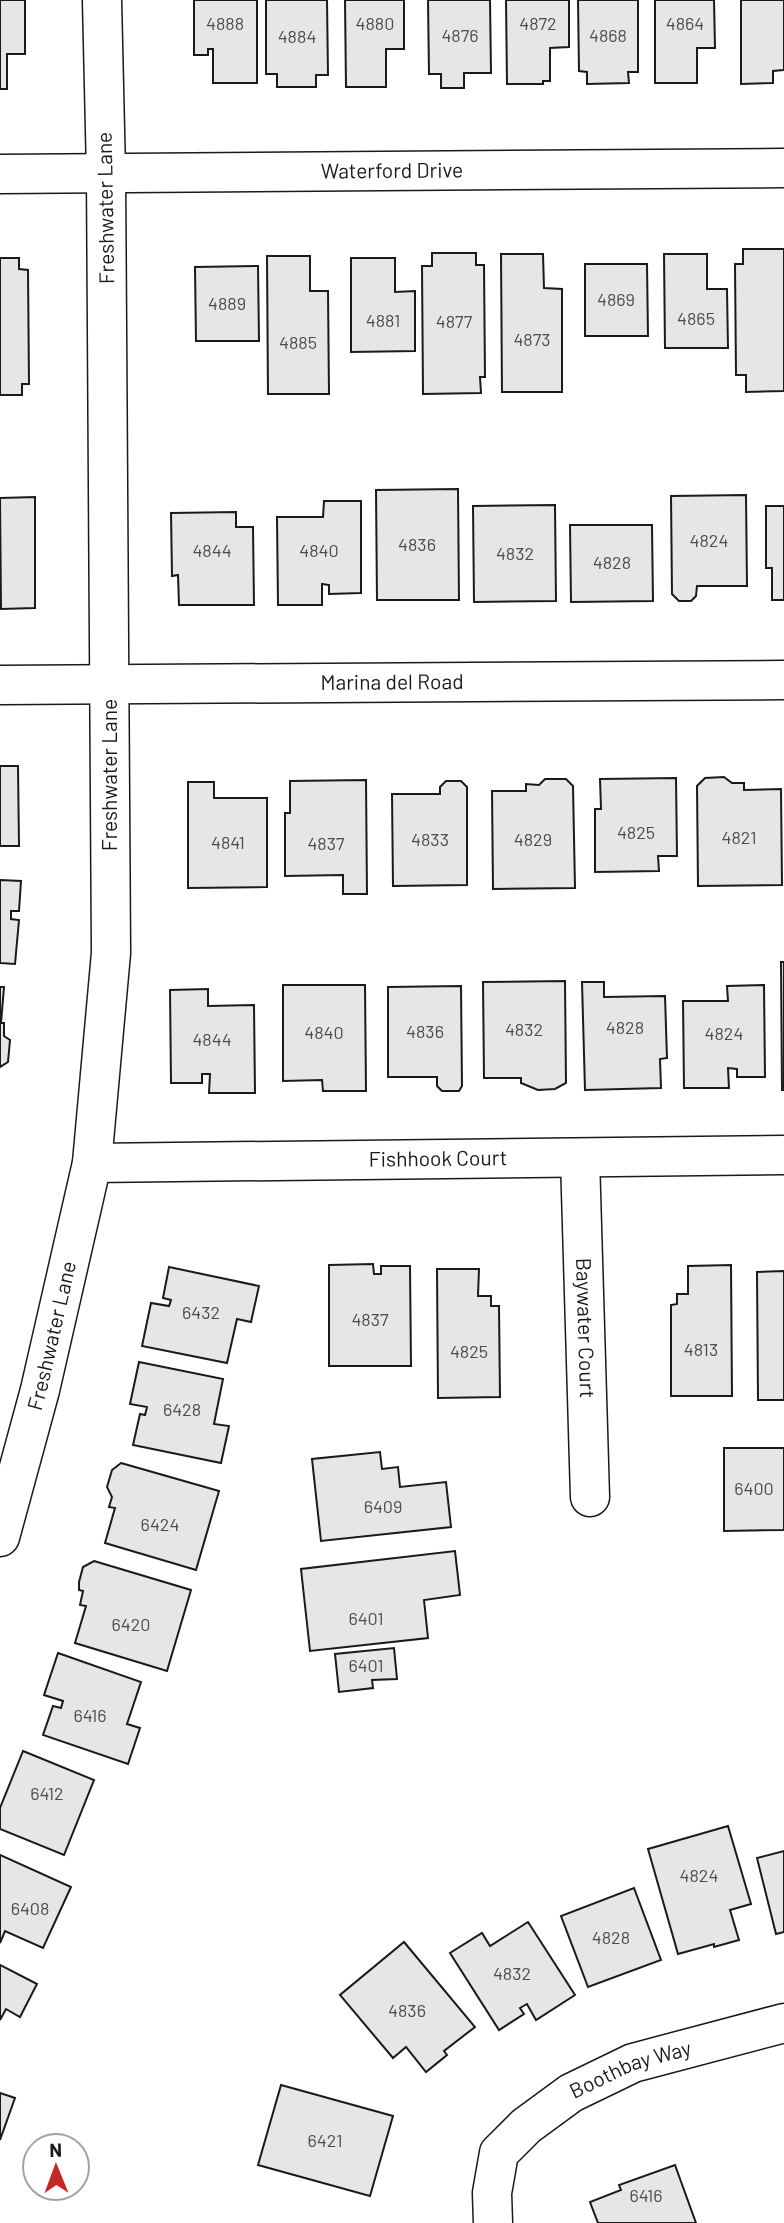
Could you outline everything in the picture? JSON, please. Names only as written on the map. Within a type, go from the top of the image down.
[{"type":"street","name":"Freshwater Lane","points":[[0,1537],[40,1390],[92,1163],[111,953],[106,173],[102,0]]},
{"type":"street","name":"Waterford Drive","points":[[0,174],[784,168]]},
{"type":"street","name":"Marina del Road","points":[[0,685],[784,680]]},
{"type":"street","name":"Fishhook Court","points":[[92,1163],[784,1155]]},
{"type":"street","name":"Baywater Court","points":[[580,1158],[590,1497]]},
{"type":"street","name":"Boothbay Way","points":[[493,2223],[492,2193],[499,2154],[526,2126],[571,2093],[633,2063],[784,2023]]},
{"type":"building","points":[[0,0],[25,0],[25,54],[7,54],[7,89],[0,89]]},
{"type":"building","points":[[194,0],[257,0],[257,83],[213,83],[213,49],[208,49],[208,55],[194,55]]},
{"type":"building","points":[[266,0],[327,0],[328,75],[316,75],[316,87],[277,87],[277,74],[266,74]]},
{"type":"building","points":[[345,0],[404,0],[404,49],[386,49],[386,87],[346,87]]},
{"type":"building","points":[[428,0],[490,0],[491,73],[464,73],[464,88],[441,88],[441,74],[429,74]]},
{"type":"building","points":[[506,0],[569,0],[569,47],[550,48],[550,81],[543,81],[543,84],[507,84]]},
{"type":"building","points":[[578,0],[638,0],[638,72],[628,72],[629,83],[587,84],[587,72],[579,71]]},
{"type":"building","points":[[655,0],[714,0],[715,48],[697,48],[697,83],[655,83]]},
{"type":"building","points":[[741,0],[784,0],[784,70],[773,71],[773,83],[741,84]]},
{"type":"building","points":[[743,249],[784,249],[784,391],[746,392],[746,375],[736,375],[735,264],[743,264]]},
{"type":"building","points":[[432,253],[476,253],[476,265],[484,265],[485,377],[480,377],[481,393],[423,394],[422,266],[432,266]]},
{"type":"building","points":[[501,254],[543,254],[544,288],[562,289],[562,392],[502,392]]},
{"type":"building","points":[[664,254],[707,254],[707,289],[727,289],[728,348],[665,348]]},
{"type":"building","points":[[267,256],[310,256],[310,291],[328,291],[329,394],[268,394]]},
{"type":"building","points":[[0,258],[19,258],[19,269],[28,270],[29,384],[22,384],[22,395],[0,395]]},
{"type":"building","points":[[351,258],[395,258],[395,292],[415,291],[415,351],[351,352]]},
{"type":"building","points":[[585,264],[647,264],[648,336],[585,336]]},
{"type":"building","points":[[258,266],[259,341],[196,341],[195,267]]},
{"type":"building","points":[[458,489],[459,600],[377,600],[376,490]]},
{"type":"building","points":[[746,495],[747,586],[697,586],[696,596],[691,601],[679,601],[672,594],[671,496]]},
{"type":"building","points":[[35,497],[35,608],[1,609],[0,498]]},
{"type":"building","points":[[324,501],[361,501],[361,593],[329,594],[329,585],[322,584],[322,605],[278,605],[277,517],[323,517]]},
{"type":"building","points":[[555,505],[556,601],[474,602],[473,506]]},
{"type":"building","points":[[766,506],[784,506],[784,600],[772,600],[772,568],[766,568]]},
{"type":"building","points":[[236,512],[236,527],[253,527],[254,605],[179,605],[178,575],[172,576],[171,513]]},
{"type":"building","points":[[570,525],[652,525],[653,601],[571,602]]},
{"type":"building","points":[[0,766],[18,766],[19,846],[0,846]]},
{"type":"building","points":[[724,777],[732,783],[744,783],[744,790],[781,789],[782,885],[698,886],[697,786],[705,778]]},
{"type":"building","points":[[676,778],[677,856],[658,856],[659,871],[595,872],[595,809],[601,809],[600,779]]},
{"type":"building","points":[[545,779],[566,779],[573,786],[575,888],[493,889],[492,791],[526,791],[526,784],[539,785]]},
{"type":"building","points":[[366,780],[367,894],[343,894],[343,875],[285,876],[285,813],[290,813],[290,781]]},
{"type":"building","points":[[446,781],[461,781],[467,787],[467,885],[393,886],[392,794],[440,794],[440,787]]},
{"type":"building","points":[[188,782],[214,782],[214,798],[267,798],[267,887],[188,888]]},
{"type":"building","points":[[0,880],[21,881],[19,911],[11,911],[11,919],[19,920],[15,964],[0,963]]},
{"type":"building","points":[[781,962],[784,962],[784,1090],[782,1090]]},
{"type":"building","points":[[565,981],[566,1083],[555,1089],[538,1090],[521,1083],[521,1078],[484,1078],[483,982]]},
{"type":"building","points":[[582,982],[604,982],[604,997],[665,996],[667,1058],[660,1059],[661,1088],[585,1090]]},
{"type":"building","points":[[283,985],[365,985],[366,1091],[323,1091],[322,1080],[283,1081]]},
{"type":"building","points":[[764,985],[765,1077],[737,1077],[737,1069],[728,1068],[729,1088],[684,1088],[683,1001],[728,1001],[727,986]]},
{"type":"building","points":[[461,986],[462,1086],[459,1091],[442,1091],[437,1086],[437,1077],[388,1077],[388,987]]},
{"type":"building","points":[[0,987],[4,987],[1,1023],[4,1023],[4,1036],[10,1040],[8,1062],[0,1067]]},
{"type":"building","points":[[208,989],[208,1006],[254,1005],[255,1093],[209,1093],[210,1074],[202,1074],[202,1083],[171,1083],[170,990]]},
{"type":"building","points":[[373,1264],[374,1274],[381,1274],[381,1266],[410,1266],[411,1366],[329,1366],[329,1265]]},
{"type":"building","points":[[731,1265],[732,1396],[671,1396],[671,1305],[677,1304],[677,1294],[688,1294],[688,1266]]},
{"type":"building","points":[[169,1267],[259,1286],[251,1322],[237,1319],[227,1363],[142,1346],[151,1303],[169,1306],[171,1300],[163,1298]]},
{"type":"building","points":[[437,1269],[479,1269],[478,1296],[491,1296],[491,1306],[499,1306],[500,1397],[438,1398]]},
{"type":"building","points":[[784,1271],[784,1400],[758,1400],[757,1272]]},
{"type":"building","points":[[139,1362],[223,1379],[214,1424],[229,1426],[221,1463],[133,1445],[140,1414],[145,1415],[147,1407],[130,1404]]},
{"type":"building","points":[[724,1448],[784,1448],[784,1530],[724,1531]]},
{"type":"building","points":[[380,1452],[382,1469],[398,1467],[400,1487],[446,1482],[451,1527],[321,1541],[312,1459]]},
{"type":"building","points":[[121,1463],[219,1491],[196,1570],[105,1543],[115,1508],[109,1507],[112,1497],[107,1487],[112,1470]]},
{"type":"building","points":[[455,1551],[460,1595],[424,1600],[428,1638],[310,1651],[301,1569]]},
{"type":"building","points":[[94,1561],[191,1590],[167,1671],[75,1643],[86,1606],[80,1605],[83,1591],[79,1590],[79,1582],[83,1567]]},
{"type":"building","points":[[394,1648],[397,1679],[372,1680],[373,1688],[339,1692],[335,1654]]},
{"type":"building","points":[[58,1653],[141,1682],[127,1724],[140,1728],[128,1764],[43,1735],[53,1706],[61,1708],[63,1701],[44,1695]]},
{"type":"building","points":[[23,1751],[94,1780],[64,1855],[0,1829],[0,1808]]},
{"type":"building","points":[[728,1826],[751,1904],[730,1910],[739,1940],[678,1954],[648,1849]]},
{"type":"building","points":[[784,1851],[784,1932],[776,1934],[757,1858]]},
{"type":"building","points":[[0,1855],[71,1887],[43,1948],[5,1931],[0,1943]]},
{"type":"building","points":[[634,1888],[661,1960],[588,1987],[561,1916]]},
{"type":"building","points":[[528,1922],[575,1995],[536,2020],[527,2004],[520,2008],[524,2014],[499,2030],[450,1953],[482,1933],[490,1946]]},
{"type":"building","points":[[404,1942],[475,2027],[444,2051],[447,2055],[426,2072],[406,2047],[393,2058],[340,1995]]},
{"type":"building","points":[[0,1965],[37,1984],[20,2017],[6,2009],[0,2020]]},
{"type":"building","points":[[281,2085],[393,2116],[370,2196],[258,2165]]},
{"type":"building","points":[[0,2093],[15,2098],[0,2140]]},
{"type":"building","points":[[675,2165],[696,2223],[598,2223],[590,2202],[621,2190],[619,2185]]}]
